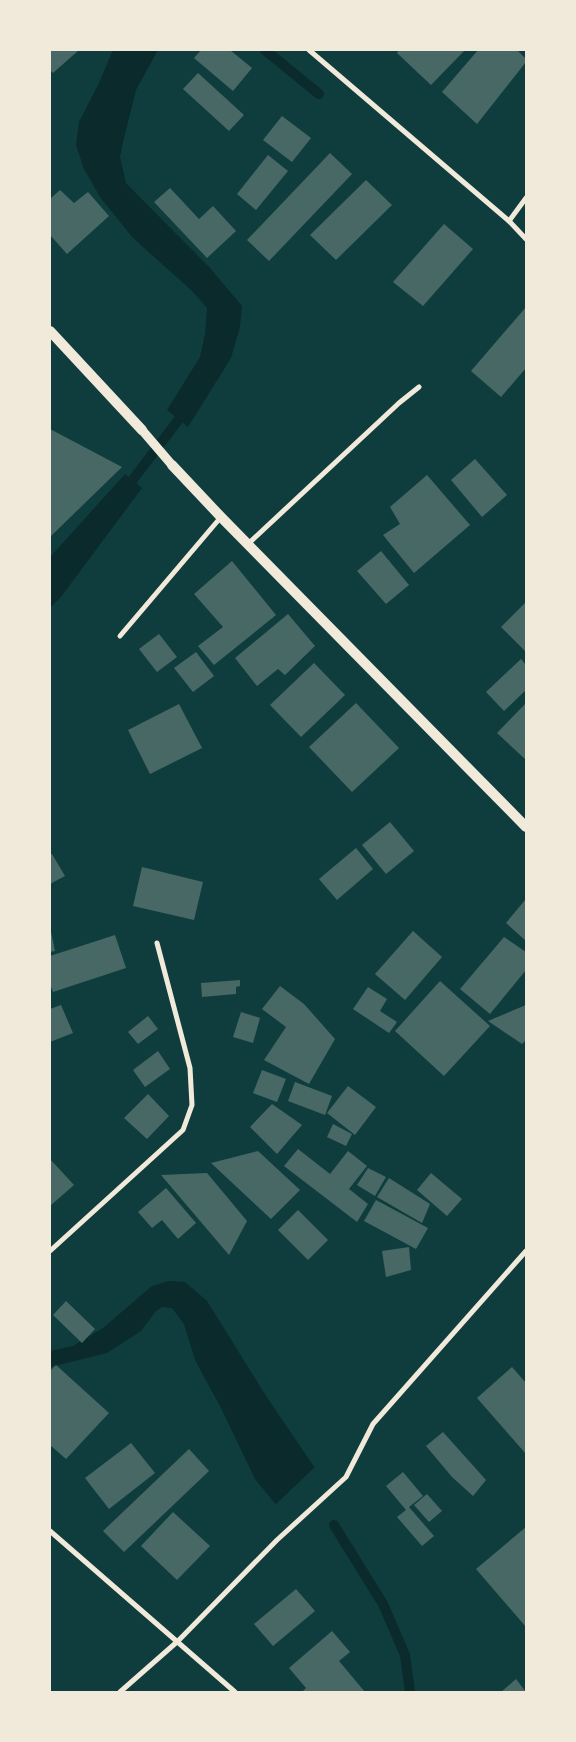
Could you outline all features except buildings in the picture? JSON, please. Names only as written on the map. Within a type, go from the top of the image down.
[{"type":"main road","points":[[52,338],[142,430]]},
{"type":"main road","points":[[172,464],[221,517],[526,827]]},
{"type":"street","points":[[309,50],[509,221],[526,239]]},
{"type":"street","points":[[509,221],[526,198]]},
{"type":"street","points":[[248,544],[419,386]]},
{"type":"street","points":[[142,430],[172,464]]},
{"type":"street","points":[[120,636],[221,517]]},
{"type":"street","points":[[50,1251],[183,1130],[189,1114],[192,1105],[190,1068],[157,943]]},
{"type":"street","points":[[120,1692],[178,1641],[278,1540],[346,1478],[373,1424],[526,1251]]},
{"type":"street","points":[[50,1531],[235,1692]]},
{"type":"water","points":[[113,50],[158,50],[136,90],[123,142],[120,157],[126,183],[210,268],[242,306],[240,327],[231,358],[188,427],[167,410],[200,357],[205,334],[207,308],[192,291],[132,237],[100,197],[84,169],[76,145],[79,122]]},
{"type":"water","points":[[125,474],[142,488],[61,597],[50,608],[50,557]]},
{"type":"water","points":[[169,1281],[185,1282],[207,1301],[268,1399],[319,1474],[283,1513],[255,1479],[222,1410],[195,1360],[184,1324],[172,1308],[162,1307],[156,1311],[141,1331],[107,1353],[50,1367],[50,1351],[73,1346],[103,1328],[152,1286]]},
{"type":"pier","points":[[316,1466],[321,1475],[282,1516],[274,1506]]},
{"type":"waterway","points":[[265,50],[319,94]]},
{"type":"waterway","points":[[125,490],[186,410]]},
{"type":"waterway","points":[[334,1525],[383,1604],[405,1655],[410,1692]]}]
